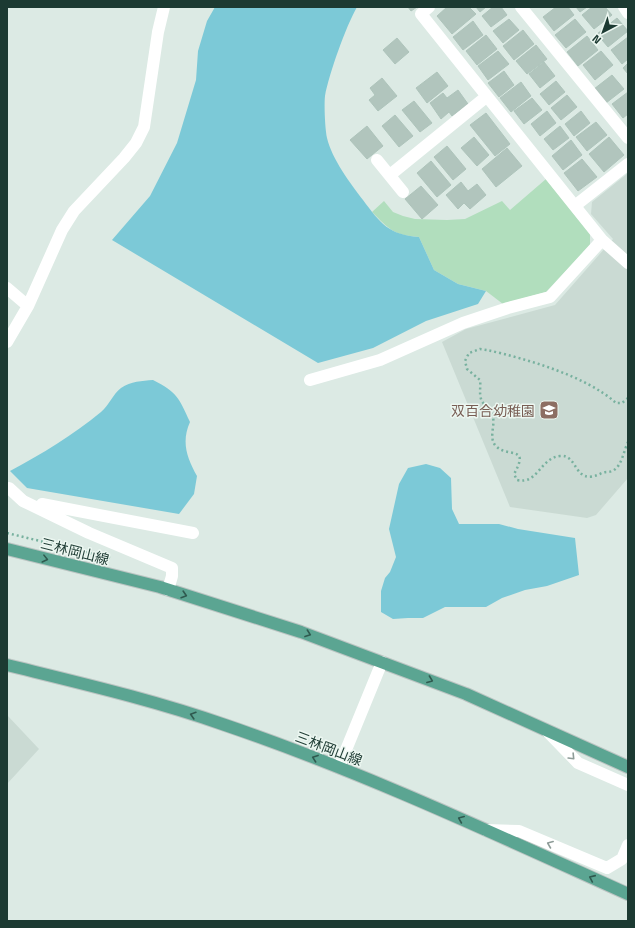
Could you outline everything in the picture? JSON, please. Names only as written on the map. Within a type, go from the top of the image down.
[{"type":"main road","name":"三林岡山線","points":[[7,549],[168,590],[301,632],[466,694],[628,767]]},
{"type":"main road","name":"三林岡山線","points":[[7,665],[99,687],[225,724],[339,766],[628,894]]},
{"type":"street","points":[[7,342],[28,306],[62,230],[74,211],[128,153],[136,143],[144,127],[158,32],[164,7]]},
{"type":"street","points":[[429,7],[420,14],[486,97],[576,205],[602,240],[628,263]]},
{"type":"street","points":[[521,7],[628,138]]},
{"type":"street","points":[[624,7],[628,12]]},
{"type":"street","points":[[390,176],[486,97]]},
{"type":"street","points":[[377,160],[403,192]]},
{"type":"street","points":[[576,205],[628,164]]},
{"type":"street","points":[[310,380],[380,360],[463,323],[508,308],[550,297],[602,240]]},
{"type":"street","points":[[7,288],[28,306]]},
{"type":"street","points":[[8,488],[23,501],[89,533],[161,562],[172,568],[172,576],[168,590]]},
{"type":"street","points":[[23,501],[193,533]]},
{"type":"street","points":[[339,766],[382,662]]},
{"type":"street","points":[[545,729],[578,763],[628,785]]},
{"type":"street","points":[[485,830],[519,831],[607,868],[622,859],[628,844]]},
{"type":"path","points":[[628,398],[622,403],[616,403],[592,385],[492,350],[480,349],[469,353],[465,361],[467,369],[480,380],[481,400],[493,417],[492,440],[495,446],[518,455],[520,459],[520,463],[514,474],[517,480],[524,482],[530,480],[547,462],[560,456],[567,458],[582,475],[587,477],[594,477],[599,474],[610,472],[616,469],[628,442]]},
{"type":"shaded area","name":"双百合幼稚園","points":[[628,173],[628,478],[596,515],[587,518],[510,507],[442,342],[466,329],[555,305],[613,239],[591,214],[592,202]]},
{"type":"shaded area","points":[[7,715],[39,749],[7,784]]},
{"type":"green space","points":[[546,179],[590,234],[590,245],[546,292],[503,304],[486,291],[458,284],[434,270],[419,237],[397,233],[387,227],[372,212],[384,201],[393,212],[415,219],[465,219],[502,201],[510,210]]},
{"type":"water","points":[[215,7],[357,7],[338,50],[325,96],[326,129],[329,146],[347,178],[380,221],[400,234],[419,237],[434,270],[458,284],[486,291],[478,304],[426,321],[373,348],[318,363],[112,240],[150,196],[177,143],[196,80],[198,51],[207,21]]},
{"type":"water","points":[[153,380],[167,388],[176,396],[190,422],[186,436],[186,450],[190,463],[197,476],[194,494],[179,514],[27,488],[10,471],[57,444],[79,429],[101,412],[121,388],[141,381]]},
{"type":"water","points":[[426,464],[440,468],[451,478],[452,509],[459,524],[499,524],[518,529],[575,538],[579,575],[547,586],[525,590],[502,598],[486,607],[445,607],[423,618],[393,619],[381,612],[381,591],[385,578],[390,572],[396,557],[389,529],[399,484],[408,468]]},
{"type":"building","points":[[408,7],[417,7],[411,11]]},
{"type":"building","points":[[447,7],[469,7],[476,14],[452,34],[437,16]]},
{"type":"building","points":[[476,7],[486,7],[480,12]]},
{"type":"building","points":[[493,7],[501,7],[507,15],[491,27],[482,16]]},
{"type":"building","points":[[556,7],[568,7],[574,15],[554,31],[543,17]]},
{"type":"building","points":[[576,7],[587,7],[580,12]]},
{"type":"building","points":[[592,7],[605,7],[612,15],[594,29],[582,15]]},
{"type":"building","points":[[617,18],[628,31],[608,47],[597,34]]},
{"type":"building","points":[[509,19],[519,30],[503,43],[493,31]]},
{"type":"building","points":[[575,19],[586,32],[566,48],[555,35]]},
{"type":"building","points":[[473,21],[483,35],[463,50],[453,37]]},
{"type":"building","points":[[523,30],[534,44],[514,60],[503,46]]},
{"type":"building","points":[[486,35],[497,49],[477,65],[466,51]]},
{"type":"building","points":[[587,36],[598,50],[578,66],[567,52]]},
{"type":"building","points":[[628,37],[628,59],[622,64],[611,50]]},
{"type":"building","points":[[397,38],[409,52],[395,64],[383,50]]},
{"type":"building","points":[[536,45],[547,59],[527,74],[516,61]]},
{"type":"building","points":[[498,51],[509,64],[488,80],[478,66]]},
{"type":"building","points":[[601,51],[613,65],[595,80],[583,65]]},
{"type":"building","points":[[544,62],[555,76],[540,88],[529,74]]},
{"type":"building","points":[[628,63],[628,74],[623,68]]},
{"type":"building","points":[[504,71],[514,85],[499,97],[488,83]]},
{"type":"building","points":[[437,72],[448,86],[427,103],[416,88]]},
{"type":"building","points":[[612,75],[624,89],[606,103],[594,89]]},
{"type":"building","points":[[382,78],[397,96],[378,111],[369,100],[375,95],[370,88]]},
{"type":"building","points":[[556,81],[565,92],[549,105],[540,94]]},
{"type":"building","points":[[521,82],[531,96],[511,112],[500,98]]},
{"type":"building","points":[[458,90],[468,104],[452,116],[449,112],[441,119],[430,103],[443,93],[447,98]]},
{"type":"building","points":[[628,92],[628,114],[623,118],[612,104]]},
{"type":"building","points":[[567,95],[577,107],[561,120],[551,108]]},
{"type":"building","points":[[532,98],[542,110],[524,124],[514,111]]},
{"type":"building","points":[[414,101],[432,123],[420,132],[402,110]]},
{"type":"building","points":[[547,111],[556,123],[540,136],[531,124]]},
{"type":"building","points":[[581,111],[590,123],[574,136],[565,124]]},
{"type":"building","points":[[486,113],[510,144],[495,156],[470,125]]},
{"type":"building","points":[[395,115],[413,136],[399,147],[382,126]]},
{"type":"building","points":[[596,122],[607,135],[587,151],[576,137]]},
{"type":"building","points":[[367,126],[383,146],[367,159],[350,140]]},
{"type":"building","points":[[560,126],[569,138],[553,150],[544,139]]},
{"type":"building","points":[[474,137],[489,155],[477,166],[461,148]]},
{"type":"building","points":[[609,137],[624,155],[604,172],[589,154]]},
{"type":"building","points":[[571,140],[582,155],[563,170],[552,156]]},
{"type":"building","points":[[447,146],[466,169],[453,180],[434,157]]},
{"type":"building","points":[[507,148],[522,166],[496,187],[482,169]]},
{"type":"building","points":[[582,159],[597,177],[578,191],[564,173]]},
{"type":"building","points":[[431,161],[451,185],[437,197],[417,173]]},
{"type":"building","points":[[461,182],[468,191],[477,184],[486,195],[470,209],[464,203],[458,209],[446,195]]},
{"type":"building","points":[[421,186],[438,205],[422,219],[405,199]]},
{"type":"place","name":"双百合幼稚園","points":[[549,410]]}]
